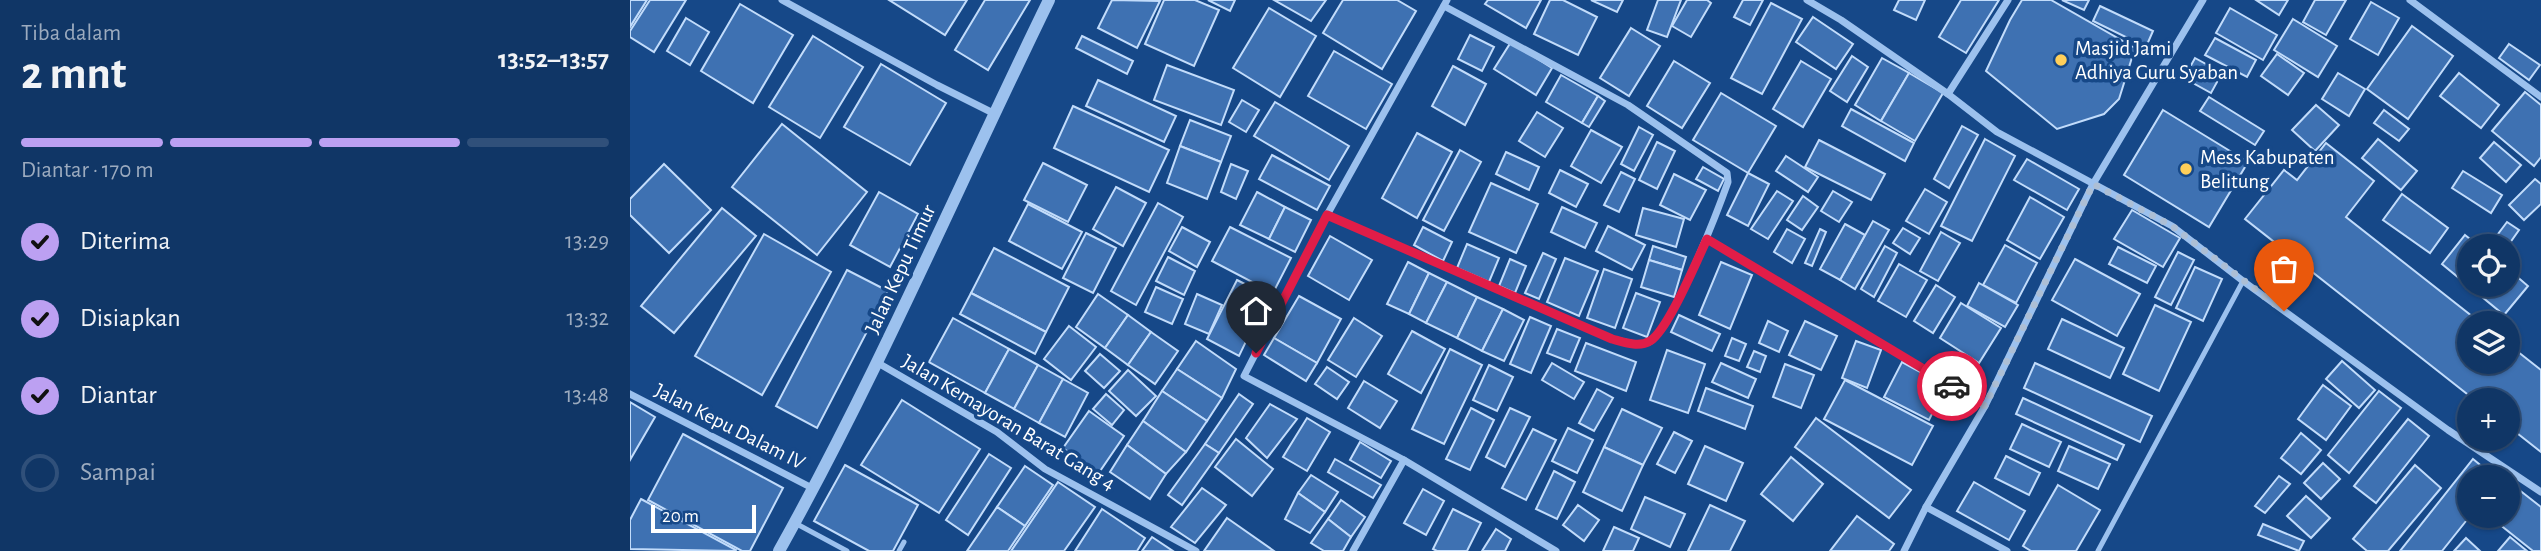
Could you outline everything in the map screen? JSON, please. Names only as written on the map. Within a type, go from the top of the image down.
[{"type":"street","points":[[782,0],[993,113]]},
{"type":"street","name":"Jalan Kepu Timur","points":[[779,551],[878,363],[993,113],[1049,0]]},
{"type":"street","points":[[1807,0],[1841,20],[1948,94],[1997,132],[2172,226],[2448,430],[2541,492]]},
{"type":"street","points":[[1948,94],[2008,0]]},
{"type":"street","points":[[1904,551],[1926,507],[1985,406],[2093,184],[2203,0]]},
{"type":"street","points":[[2410,0],[2541,97]]},
{"type":"street","points":[[1327,215],[1612,339],[1637,344],[1649,342],[1658,333],[1675,305],[1707,239],[1728,182],[1727,173],[1628,105],[1445,3],[1327,215],[1244,376],[1404,460],[1556,551]]},
{"type":"street","points":[[1707,239],[1985,406]]},
{"type":"street","name":"Jalan Kemayoran Barat Gang 4","points":[[878,363],[997,432],[1045,470],[1196,551]]},
{"type":"street","name":"Jalan Kepu Dalam IV","points":[[630,394],[814,489]]},
{"type":"street","points":[[1353,551],[1404,460]]},
{"type":"street","points":[[1926,507],[2007,551]]},
{"type":"lane","points":[[2098,551],[2243,281]]},
{"type":"lane","points":[[794,523],[847,551]]},
{"type":"lane","points":[[899,551],[904,542]]},
{"type":"building","points":[[630,0],[647,0],[630,27]]},
{"type":"building","points":[[650,0],[686,0],[654,52],[630,37],[630,31]]},
{"type":"building","points":[[889,0],[967,0],[945,35]]},
{"type":"building","points":[[985,0],[1030,0],[988,70],[955,50]]},
{"type":"building","points":[[1112,0],[1160,1],[1137,48],[1098,28]]},
{"type":"building","points":[[1164,0],[1195,0],[1219,10],[1194,66],[1145,44]]},
{"type":"building","points":[[1208,0],[1235,0],[1230,11]]},
{"type":"building","points":[[1274,0],[1326,0],[1311,21]]},
{"type":"building","points":[[1343,0],[1397,0],[1416,11],[1382,69],[1323,33]]},
{"type":"building","points":[[1488,0],[1541,0],[1526,28],[1485,4]]},
{"type":"building","points":[[1550,0],[1563,0],[1597,17],[1578,55],[1534,34]]},
{"type":"building","points":[[1591,0],[1623,0],[1617,12]]},
{"type":"building","points":[[1658,0],[1681,0],[1667,37],[1647,30]]},
{"type":"building","points":[[1687,0],[1707,0],[1711,3],[1691,37],[1672,26]]},
{"type":"building","points":[[1743,0],[1763,0],[1750,25],[1734,17]]},
{"type":"building","points":[[1899,0],[1925,0],[1916,20],[1894,10]]},
{"type":"building","points":[[1961,0],[1999,0],[1966,53],[1939,37]]},
{"type":"building","name":"Masjid Jami Adhiya Guru Syaban","points":[[2022,0],[2051,0],[2135,48],[2119,99],[2104,114],[2057,129],[1986,71]]},
{"type":"building","points":[[2062,0],[2089,0],[2084,10]]},
{"type":"building","points":[[2256,0],[2288,0],[2279,15]]},
{"type":"building","points":[[2315,0],[2346,0],[2326,35],[2303,22]]},
{"type":"building","points":[[2371,2],[2399,18],[2378,55],[2350,39]]},
{"type":"building","points":[[1771,3],[1802,19],[1762,94],[1731,78]]},
{"type":"building","points":[[740,4],[793,35],[753,103],[701,71]]},
{"type":"building","points":[[2100,6],[2153,31],[2146,47],[2093,21]]},
{"type":"building","points":[[1269,8],[1316,36],[1280,97],[1233,68]]},
{"type":"building","points":[[2230,8],[2277,35],[2263,60],[2216,33]]},
{"type":"building","points":[[1813,17],[1853,44],[1836,69],[1796,42]]},
{"type":"building","points":[[686,18],[709,32],[690,65],[667,51]]},
{"type":"building","points":[[2293,19],[2337,46],[2318,77],[2274,50]]},
{"type":"building","points":[[2412,26],[2453,56],[2408,119],[2367,89]]},
{"type":"building","points":[[1631,28],[1660,46],[1629,96],[1600,78]]},
{"type":"building","points":[[1470,35],[1494,47],[1482,71],[1458,59]]},
{"type":"building","points":[[813,36],[863,67],[820,138],[769,107]]},
{"type":"building","points":[[1082,36],[1133,61],[1127,74],[1076,48]]},
{"type":"building","points":[[2215,38],[2256,60],[2247,77],[2205,55]]},
{"type":"building","points":[[1511,42],[1552,68],[1536,95],[1494,69]]},
{"type":"building","points":[[2509,44],[2540,65],[2529,80],[2499,58]]},
{"type":"building","points":[[1334,51],[1392,84],[1366,129],[1308,96]]},
{"type":"building","points":[[2277,54],[2304,73],[2288,95],[2261,76]]},
{"type":"building","points":[[1852,56],[1868,67],[1847,102],[1830,91]]},
{"type":"building","points":[[1882,58],[1909,73],[1881,121],[1855,105]]},
{"type":"building","points":[[2195,58],[2222,73],[2211,93],[2184,78]]},
{"type":"building","points":[[1674,61],[1710,83],[1682,128],[1647,106]]},
{"type":"building","points":[[1801,61],[1831,79],[1803,127],[1773,109]]},
{"type":"building","points":[[881,64],[946,103],[910,165],[844,127]]},
{"type":"building","points":[[1167,65],[1234,90],[1221,125],[1154,100]]},
{"type":"building","points":[[1453,66],[1486,84],[1465,125],[1432,106]]},
{"type":"building","points":[[1909,73],[1943,93],[1915,141],[1881,121]]},
{"type":"building","points":[[2338,73],[2365,89],[2349,116],[2322,99]]},
{"type":"building","points":[[2459,73],[2499,105],[2481,128],[2440,96]]},
{"type":"building","points":[[1561,75],[1598,96],[1582,123],[1546,102]]},
{"type":"building","points":[[1098,80],[1176,116],[1164,142],[1086,106]]},
{"type":"building","points":[[2525,92],[2541,105],[2541,157],[2534,166],[2492,131]]},
{"type":"building","points":[[1721,93],[1776,126],[1748,173],[1693,140]]},
{"type":"building","points":[[1598,96],[1605,101],[1589,127],[1582,123]]},
{"type":"building","points":[[2209,97],[2264,131],[2255,145],[2200,111]]},
{"type":"building","points":[[1242,100],[1259,110],[1246,132],[1229,122]]},
{"type":"building","points":[[1275,102],[1349,146],[1329,180],[1254,136]]},
{"type":"building","points":[[2316,105],[2339,125],[2315,151],[2292,130]]},
{"type":"building","points":[[1073,106],[1169,150],[1149,192],[1054,148]]},
{"type":"building","points":[[1851,109],[1914,143],[1905,161],[1842,126]]},
{"type":"building","name":"Mess Kabupaten Belitung","points":[[2163,110],[2248,162],[2209,227],[2124,175]]},
{"type":"building","points":[[2384,110],[2409,129],[2399,141],[2374,123]]},
{"type":"building","points":[[1537,112],[1563,128],[1545,157],[1519,141]]},
{"type":"building","points":[[1190,120],[1231,136],[1221,162],[1180,146]]},
{"type":"building","points":[[782,124],[867,192],[817,255],[732,187]]},
{"type":"building","points":[[1962,126],[1978,135],[1949,188],[1934,179]]},
{"type":"building","points":[[1639,127],[1653,135],[1634,171],[1621,164]]},
{"type":"building","points":[[1591,130],[1622,147],[1601,183],[1571,166]]},
{"type":"building","points":[[1417,133],[1452,152],[1417,218],[1382,198]]},
{"type":"building","points":[[1985,139],[2015,156],[1972,241],[1941,226]]},
{"type":"building","points":[[2378,139],[2417,171],[2401,190],[2362,158]]},
{"type":"building","points":[[1819,140],[1885,174],[1871,200],[1805,167]]},
{"type":"building","points":[[1657,142],[1675,151],[1657,189],[1639,180]]},
{"type":"building","points":[[2494,142],[2521,165],[2506,182],[2480,158]]},
{"type":"building","points":[[2326,143],[2374,181],[2346,217],[2465,311],[2457,311],[2457,374],[2520,374],[2520,353],[2541,370],[2541,452],[2520,435],[2520,388],[2460,388],[2245,219],[2284,170],[2297,180]]},
{"type":"building","points":[[1180,146],[1221,162],[1207,199],[1167,183]]},
{"type":"building","points":[[1460,150],[1481,162],[1444,231],[1423,220]]},
{"type":"building","points":[[1506,152],[1539,167],[1529,190],[1496,174]]},
{"type":"building","points":[[1272,155],[1330,186],[1317,210],[1259,179]]},
{"type":"building","points":[[1786,156],[1818,177],[1808,192],[1776,171]]},
{"type":"building","points":[[2027,159],[2079,189],[2067,210],[2014,180]]},
{"type":"building","points":[[1043,163],[1087,185],[1068,222],[1024,200]]},
{"type":"building","points":[[664,164],[711,210],[669,253],[630,215],[630,199]]},
{"type":"building","points":[[1231,164],[1248,171],[1236,199],[1221,192]]},
{"type":"building","points":[[1703,167],[1724,179],[1718,191],[1696,179]]},
{"type":"building","points":[[1560,170],[1588,184],[1576,207],[1549,193]]},
{"type":"building","points":[[2463,171],[2502,195],[2491,213],[2452,188]]},
{"type":"building","points":[[1621,172],[1635,179],[1619,212],[1604,205]]},
{"type":"building","points":[[1748,173],[1769,184],[1748,226],[1727,215]]},
{"type":"building","points":[[1674,174],[1706,190],[1690,220],[1660,205]]},
{"type":"building","points":[[2535,179],[2541,184],[2541,204],[2524,220],[2509,205]]},
{"type":"building","points":[[1491,183],[1538,204],[1516,253],[1469,232]]},
{"type":"building","points":[[1116,187],[1146,203],[1123,246],[1093,229]]},
{"type":"building","points":[[1925,189],[1947,202],[1929,234],[1906,221]]},
{"type":"building","points":[[1777,191],[1793,201],[1768,239],[1751,229]]},
{"type":"building","points":[[1833,191],[1852,202],[1839,222],[1821,211]]},
{"type":"building","points":[[879,192],[918,214],[890,267],[850,245]]},
{"type":"building","points":[[1257,192],[1285,207],[1269,239],[1240,225]]},
{"type":"building","points":[[2402,194],[2448,228],[2430,253],[2383,220]]},
{"type":"building","points":[[1803,196],[1818,207],[1802,230],[1787,220]]},
{"type":"building","points":[[2030,197],[2064,217],[2040,259],[2007,240]]},
{"type":"building","points":[[1158,203],[1183,217],[1136,305],[1111,291]]},
{"type":"building","points":[[1028,204],[1082,232],[1062,269],[1009,241]]},
{"type":"building","points":[[1285,207],[1311,220],[1295,252],[1269,239]]},
{"type":"building","points":[[1562,207],[1597,223],[1585,248],[1551,232]]},
{"type":"building","points":[[722,208],[756,236],[674,333],[641,306]]},
{"type":"building","points":[[1643,208],[1684,219],[1676,247],[1636,235]]},
{"type":"building","points":[[2132,210],[2180,238],[2163,267],[2114,239]]},
{"type":"building","points":[[1873,221],[1889,230],[1855,289],[1840,280]]},
{"type":"building","points":[[2507,222],[2519,230],[2516,234],[2498,234]]},
{"type":"building","points":[[1845,224],[1865,235],[1840,280],[1820,269]]},
{"type":"building","points":[[1608,226],[1645,245],[1632,270],[1596,251]]},
{"type":"building","points":[[1182,227],[1210,242],[1197,267],[1169,251]]},
{"type":"building","points":[[1230,227],[1291,258],[1273,293],[1212,261]]},
{"type":"building","points":[[1423,227],[1452,242],[1443,261],[1414,245]]},
{"type":"building","points":[[1903,228],[1920,238],[1910,254],[1893,243]]},
{"type":"building","points":[[1787,229],[1805,239],[1792,263],[1774,252]]},
{"type":"building","points":[[1820,229],[1826,232],[1812,266],[1805,263]]},
{"type":"building","points":[[1941,232],[1960,243],[1938,281],[1920,271]]},
{"type":"building","points":[[1086,233],[1116,248],[1093,293],[1063,278]]},
{"type":"building","points":[[764,234],[831,272],[762,395],[695,356]]},
{"type":"building","points":[[1330,236],[1372,260],[1349,300],[1308,276]]},
{"type":"building","points":[[1467,244],[1499,258],[1489,282],[1457,268]]},
{"type":"building","points":[[2005,245],[2037,263],[2016,303],[1983,285]]},
{"type":"building","points":[[2457,245],[2457,276],[2442,264]]},
{"type":"building","points":[[1653,246],[1686,257],[1682,270],[1649,260]]},
{"type":"building","points":[[1885,246],[1897,253],[1874,297],[1861,289]]},
{"type":"building","points":[[2118,247],[2156,266],[2147,283],[2109,264]]},
{"type":"building","points":[[994,248],[1069,287],[1046,332],[971,293]]},
{"type":"building","points":[[2178,252],[2194,260],[2171,305],[2155,297]]},
{"type":"building","points":[[1543,253],[1556,259],[1539,299],[1525,293]]},
{"type":"building","points":[[1168,257],[1195,271],[1184,295],[1156,281]]},
{"type":"building","points":[[1565,258],[1598,271],[1579,316],[1547,302]]},
{"type":"building","points":[[1510,259],[1526,266],[1515,293],[1499,286]]},
{"type":"building","points":[[2075,259],[2140,294],[2117,336],[2052,300]]},
{"type":"building","points":[[1649,260],[1682,270],[1674,297],[1641,287]]},
{"type":"building","points":[[1408,262],[1429,273],[1409,314],[1387,304]]},
{"type":"building","points":[[1721,262],[1752,275],[1730,329],[1699,315]]},
{"type":"building","points":[[1899,264],[1927,280],[1906,317],[1878,301]]},
{"type":"building","points":[[2195,267],[2222,279],[2203,321],[2176,308]]},
{"type":"building","points":[[1604,269],[1632,279],[1615,328],[1587,318]]},
{"type":"building","points":[[847,270],[888,291],[817,428],[776,406]]},
{"type":"building","points":[[1429,273],[1447,282],[1426,323],[1409,314]]},
{"type":"building","points":[[2520,279],[2528,286],[2520,296]]},
{"type":"building","points":[[1237,280],[1268,296],[1239,356],[1207,339]]},
{"type":"building","points":[[1447,282],[1477,297],[1457,338],[1426,323]]},
{"type":"building","points":[[1979,283],[2018,305],[2005,327],[1967,306]]},
{"type":"building","points":[[1936,285],[1955,297],[1933,333],[1914,321]]},
{"type":"building","points":[[1156,287],[1183,299],[1172,324],[1145,312]]},
{"type":"building","points":[[971,293],[1046,332],[1035,354],[960,314]]},
{"type":"building","points":[[1636,293],[1660,302],[1647,337],[1623,328]]},
{"type":"building","points":[[1098,294],[1128,315],[1105,348],[1076,327]]},
{"type":"building","points":[[1197,294],[1222,305],[1209,334],[1185,324]]},
{"type":"building","points":[[1299,296],[1341,319],[1317,363],[1274,338]]},
{"type":"building","points":[[1477,297],[1503,309],[1482,351],[1457,338]]},
{"type":"building","points":[[2482,297],[2519,297],[2507,311],[2499,311]]},
{"type":"building","points":[[1961,303],[2001,328],[1979,363],[1940,338]]},
{"type":"building","points":[[2155,305],[2191,322],[2159,391],[2123,374]]},
{"type":"building","points":[[1503,309],[1524,320],[1504,361],[1482,351]]},
{"type":"building","points":[[1128,315],[1151,332],[1128,365],[1105,348]]},
{"type":"building","points":[[1679,315],[1720,334],[1712,351],[1671,332]]},
{"type":"building","points":[[1530,317],[1551,326],[1531,373],[1510,364]]},
{"type":"building","points":[[953,318],[1009,349],[985,393],[929,362]]},
{"type":"building","points":[[1354,318],[1382,336],[1356,377],[1328,360]]},
{"type":"building","points":[[2062,319],[2124,348],[2110,378],[2048,349]]},
{"type":"building","points":[[1768,321],[1788,331],[1779,352],[1759,343]]},
{"type":"building","points":[[1805,321],[1837,336],[1821,370],[1789,355]]},
{"type":"building","points":[[1069,326],[1096,347],[1071,380],[1044,359]]},
{"type":"building","points":[[1557,329],[1580,338],[1570,362],[1547,353]]},
{"type":"building","points":[[1412,331],[1445,349],[1421,393],[1388,374]]},
{"type":"building","points":[[1151,332],[1178,351],[1155,384],[1128,365]]},
{"type":"building","points":[[1274,338],[1317,363],[1306,381],[1264,355]]},
{"type":"building","points":[[1732,338],[1746,344],[1739,361],[1725,356]]},
{"type":"building","points":[[1196,341],[1236,369],[1222,398],[1177,369]]},
{"type":"building","points":[[1856,341],[1881,350],[1867,388],[1842,378]]},
{"type":"building","points":[[1586,343],[1636,362],[1626,391],[1575,371]]},
{"type":"building","points":[[1009,349],[1038,365],[1014,409],[985,393]]},
{"type":"building","points":[[1450,349],[1482,365],[1444,444],[1412,429]]},
{"type":"building","points":[[1667,350],[1705,364],[1688,413],[1650,400]]},
{"type":"building","points":[[1754,351],[1766,356],[1760,372],[1747,367]]},
{"type":"building","points":[[1100,354],[1120,371],[1104,388],[1085,371]]},
{"type":"building","points":[[2342,361],[2375,390],[2359,408],[2326,379]]},
{"type":"building","points":[[1902,362],[1946,386],[1929,420],[1884,397]]},
{"type":"building","points":[[1552,363],[1584,382],[1574,399],[1542,380]]},
{"type":"building","points":[[1721,363],[1756,379],[1748,398],[1712,382]]},
{"type":"building","points":[[2035,363],[2152,416],[2140,442],[2024,388]]},
{"type":"building","points":[[1785,364],[1814,375],[1801,408],[1773,397]]},
{"type":"building","points":[[1038,365],[1063,379],[1039,423],[1014,409]]},
{"type":"building","points":[[1489,365],[1513,377],[1497,411],[1473,400]]},
{"type":"building","points":[[1327,367],[1349,382],[1337,399],[1315,384]]},
{"type":"building","points":[[1177,369],[1222,398],[1207,421],[1162,391]]},
{"type":"building","points":[[1128,370],[1156,396],[1136,416],[1109,391]]},
{"type":"building","points":[[1063,379],[1088,393],[1065,437],[1039,423]]},
{"type":"building","points":[[1845,380],[1933,426],[1912,465],[1824,419]]},
{"type":"building","points":[[1364,381],[1397,401],[1380,428],[1348,408]]},
{"type":"building","points":[[2323,385],[2351,406],[2326,440],[2298,419]]},
{"type":"building","points":[[1706,388],[1753,406],[1745,429],[1698,411]]},
{"type":"building","points":[[1597,389],[1613,398],[1594,431],[1579,423]]},
{"type":"building","points":[[1162,391],[1207,421],[1186,452],[1143,421]]},
{"type":"building","points":[[2379,391],[2401,408],[2349,473],[2328,455]]},
{"type":"building","points":[[1106,394],[1124,410],[1112,425],[1093,409]]},
{"type":"building","points":[[1239,394],[1253,404],[1219,453],[1205,444]]},
{"type":"building","points":[[2023,398],[2124,445],[2117,460],[2016,414]]},
{"type":"building","points":[[902,400],[980,449],[939,513],[861,465]]},
{"type":"building","points":[[630,402],[655,417],[630,460]]},
{"type":"building","points":[[1270,404],[1297,419],[1267,458],[1246,438]]},
{"type":"building","points":[[1471,408],[1494,420],[1470,470],[1446,459]]},
{"type":"building","points":[[1510,408],[1530,417],[1505,467],[1486,457]]},
{"type":"building","points":[[1622,409],[1662,428],[1643,465],[1604,447]]},
{"type":"building","points":[[1089,411],[1124,436],[1098,474],[1063,448]]},
{"type":"building","points":[[1307,418],[1330,432],[1307,471],[1283,457]]},
{"type":"building","points":[[1816,418],[1911,490],[1889,518],[1795,447]]},
{"type":"building","points":[[2408,419],[2429,436],[2376,503],[2354,486]]},
{"type":"building","points":[[1143,421],[1186,452],[1166,474],[1127,445]]},
{"type":"building","points":[[2022,424],[2061,442],[2049,467],[2010,449]]},
{"type":"building","points":[[1568,428],[1593,440],[1577,473],[1552,461]]},
{"type":"building","points":[[1533,429],[1556,440],[1526,500],[1502,488]]},
{"type":"building","points":[[1674,432],[1692,441],[1675,473],[1657,464]]},
{"type":"building","points":[[2301,433],[2321,450],[2301,474],[2281,458]]},
{"type":"building","points":[[683,434],[783,488],[750,551],[742,551],[648,500]]},
{"type":"building","points":[[1236,439],[1273,469],[1252,496],[1215,467]]},
{"type":"building","points":[[1360,442],[1391,461],[1381,478],[1350,460]]},
{"type":"building","points":[[1205,444],[1219,453],[1182,505],[1168,495]]},
{"type":"building","points":[[1127,445],[1166,474],[1150,499],[1110,472]]},
{"type":"building","points":[[1705,446],[1743,463],[1726,501],[1688,484]]},
{"type":"building","points":[[2069,446],[2110,464],[2098,489],[2058,471]]},
{"type":"building","points":[[1604,447],[1643,465],[1622,511],[1583,492]]},
{"type":"building","points":[[989,454],[1011,468],[968,535],[946,520]]},
{"type":"building","points":[[2006,456],[2040,473],[2029,495],[1995,478]]},
{"type":"building","points":[[1791,457],[1823,484],[1793,521],[1761,494]]},
{"type":"building","points":[[1335,459],[1381,485],[1373,498],[1328,472]]},
{"type":"building","points":[[2473,459],[2480,465],[2468,465]]},
{"type":"building","points":[[2323,463],[2340,479],[2321,499],[2304,483]]},
{"type":"building","points":[[845,465],[918,505],[893,551],[869,551],[814,521]]},
{"type":"building","points":[[2415,465],[2441,488],[2388,551],[2367,551],[2353,539]]},
{"type":"building","points":[[1025,466],[1053,485],[1025,526],[997,507]]},
{"type":"building","points":[[1554,471],[1575,482],[1557,519],[1536,509]]},
{"type":"building","points":[[1311,475],[1338,492],[1325,512],[1298,493]]},
{"type":"building","points":[[2279,476],[2290,484],[2265,513],[2255,506]]},
{"type":"building","points":[[2457,479],[2457,528],[2460,528],[2442,551],[2400,551]]},
{"type":"building","points":[[1058,482],[1095,507],[1064,551],[1011,551]]},
{"type":"building","points":[[1974,482],[2025,511],[2009,540],[1957,511]]},
{"type":"building","points":[[2058,485],[2100,510],[2076,551],[2031,551],[2023,546]]},
{"type":"building","points":[[1202,488],[1226,505],[1195,543],[1171,527]]},
{"type":"building","points":[[1423,489],[1444,501],[1426,535],[1404,523]]},
{"type":"building","points":[[2520,491],[2541,507],[2541,551],[2533,551],[2504,528],[2520,528]]},
{"type":"building","points":[[1298,493],[1325,512],[1310,533],[1285,519]]},
{"type":"building","points":[[2306,496],[2330,518],[2311,538],[2287,516]]},
{"type":"building","points":[[1645,497],[1685,514],[1670,547],[1631,529]]},
{"type":"building","points":[[641,499],[736,550],[630,549],[630,520]]},
{"type":"building","points":[[1341,500],[1365,517],[1351,537],[1328,519]]},
{"type":"building","points":[[1578,505],[1599,520],[1584,541],[1563,525]]},
{"type":"building","points":[[1710,505],[1745,521],[1730,551],[1688,551]]},
{"type":"building","points":[[997,507],[1025,526],[1008,551],[967,551]]},
{"type":"building","points":[[1102,509],[1145,538],[1137,551],[1075,551]]},
{"type":"building","points":[[1453,509],[1481,523],[1467,551],[1437,551],[1433,549]]},
{"type":"building","points":[[1857,516],[1894,544],[1889,551],[1830,551]]},
{"type":"building","points":[[1227,518],[1274,551],[1204,551]]},
{"type":"building","points":[[1328,519],[1351,537],[1343,551],[1324,551],[1311,543]]},
{"type":"building","points":[[2263,524],[2304,541],[2299,551],[2258,535]]},
{"type":"building","points":[[1614,527],[1639,538],[1633,551],[1603,551]]},
{"type":"building","points":[[1496,529],[1511,539],[1505,551],[1482,551]]},
{"type":"building","points":[[1152,537],[1173,551],[1142,551]]},
{"type":"building","points":[[2510,537],[2527,551],[2498,551]]},
{"type":"building","points":[[2466,538],[2480,551],[2454,551]]},
{"type":"way so far","points":[[1952,386],[1985,406],[2093,184],[2172,226],[2284,311]]},
{"type":"place","name":"Masjid Jami Adhiya Guru Syaban","points":[[2061,60]]},
{"type":"place","name":"Mess Kabupaten Belitung","points":[[2186,169]]},
{"type":"route","points":[[1256,353],[1327,215],[1612,339],[1637,344],[1649,342],[1658,333],[1675,305],[1707,239],[1952,386]]}]
